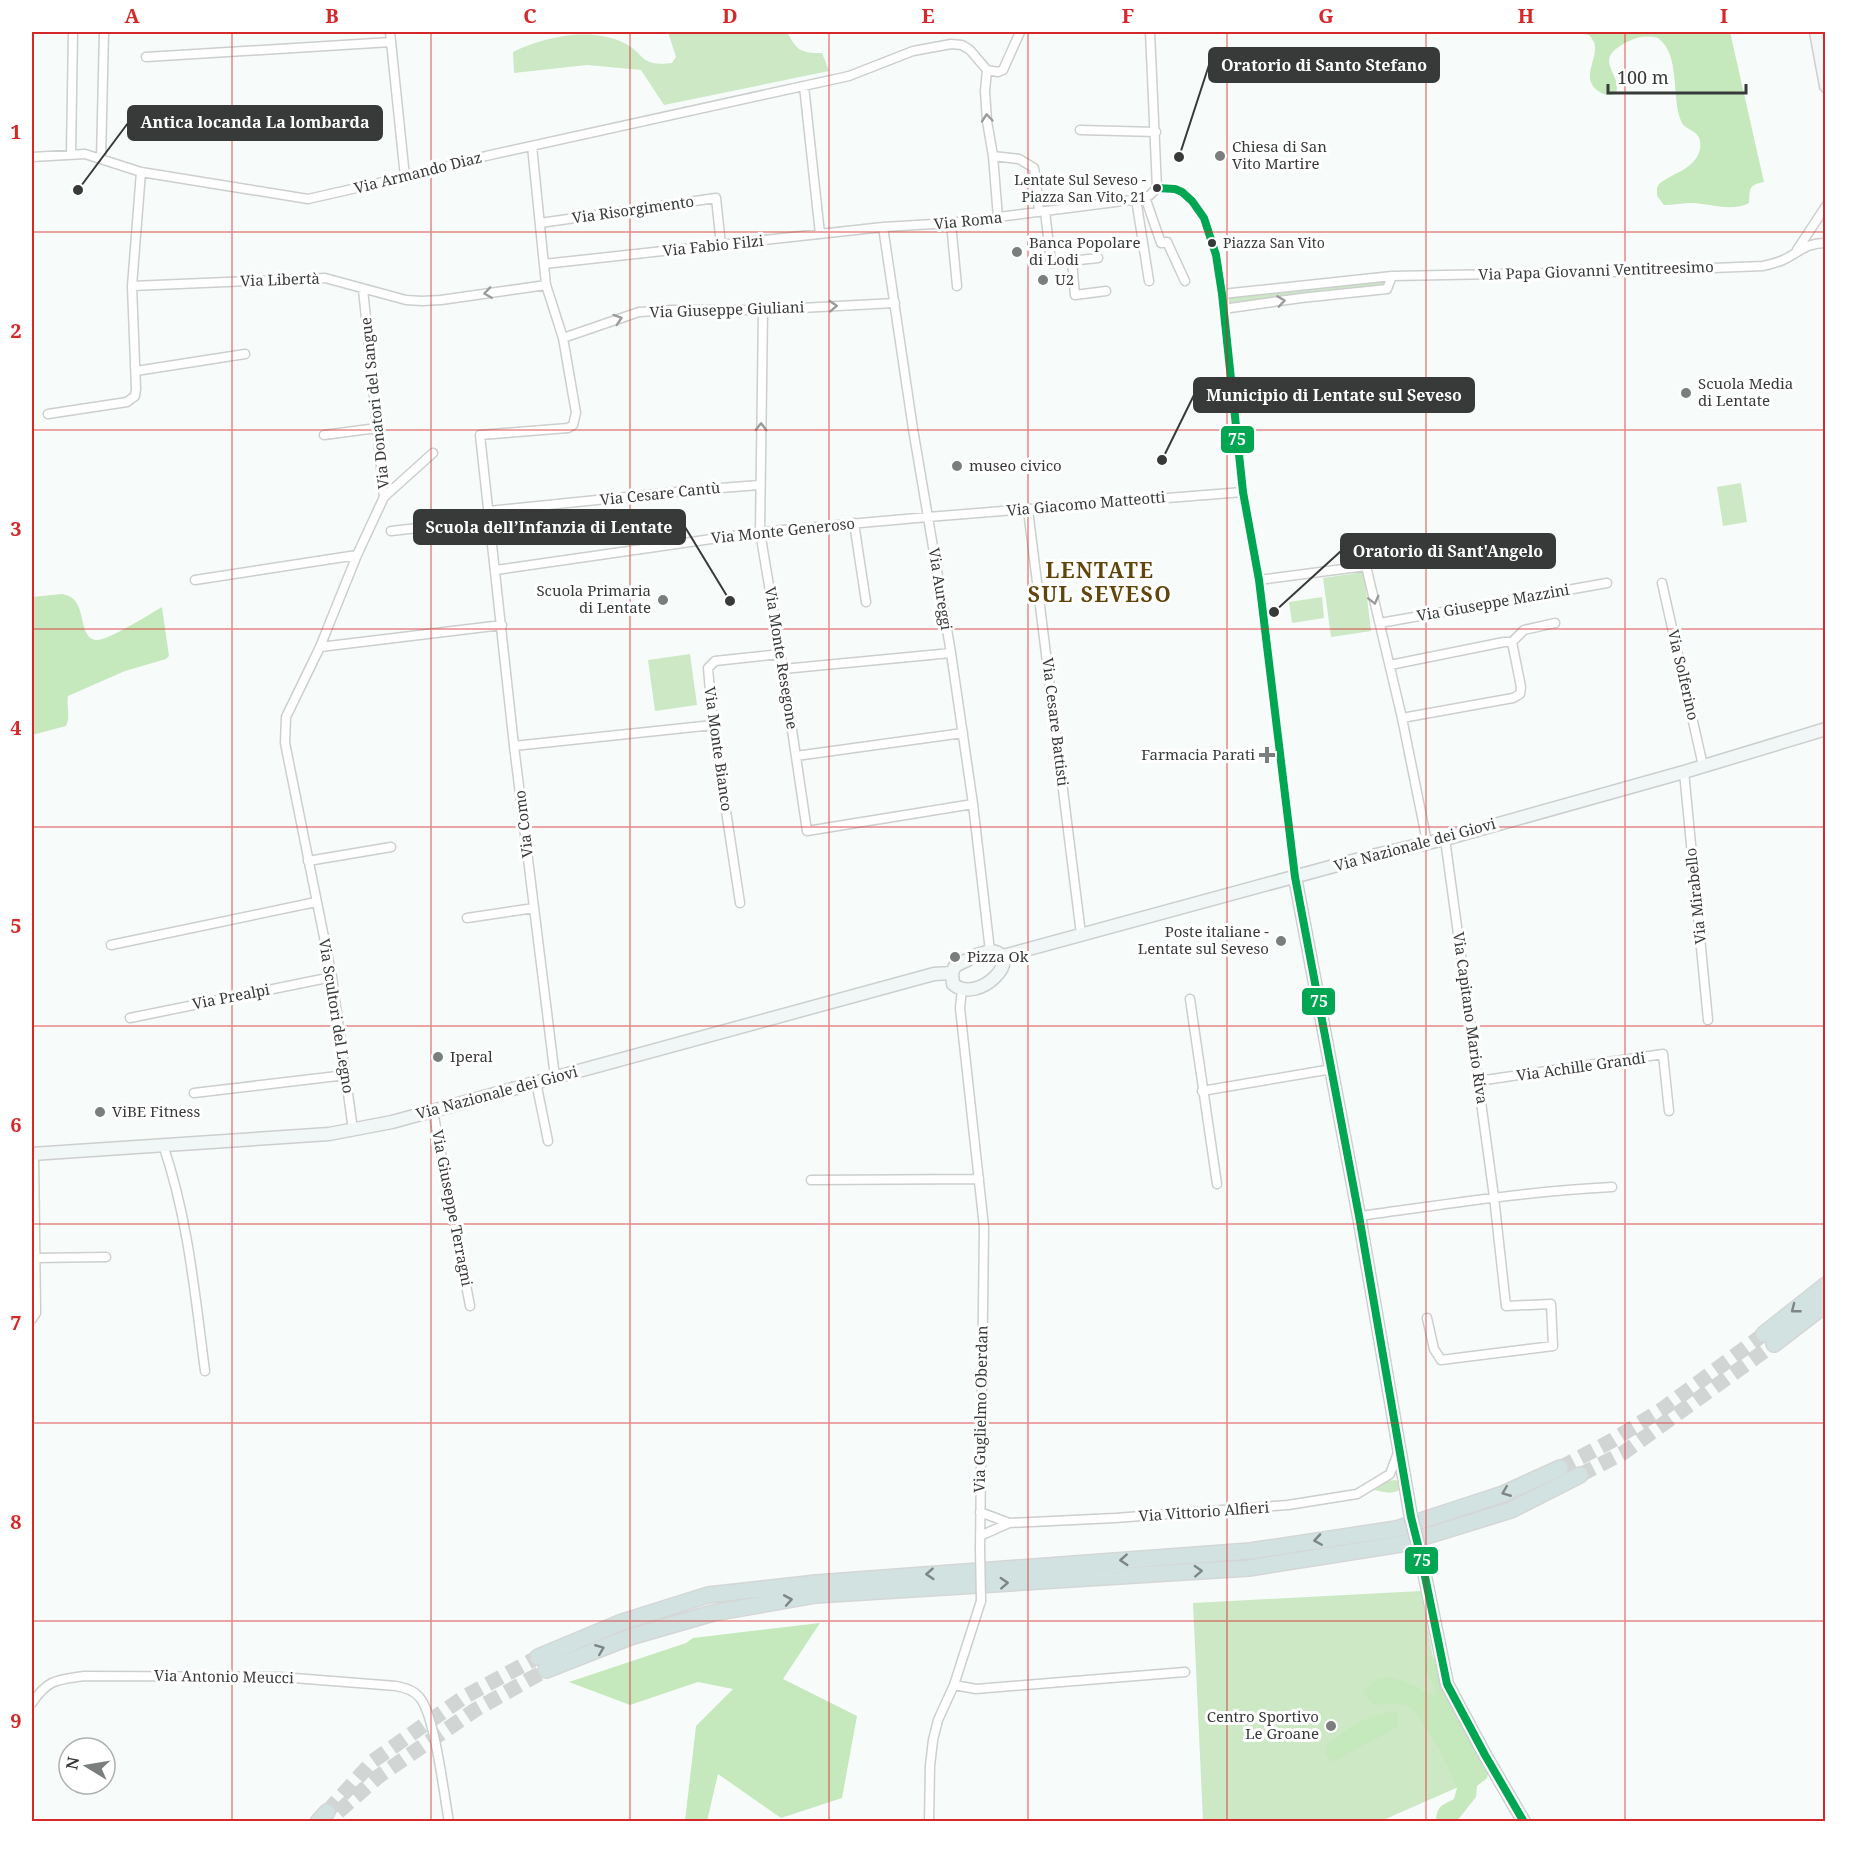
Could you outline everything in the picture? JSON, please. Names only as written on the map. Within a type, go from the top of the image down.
[{"type":"highway","points":[[1826,1285],[1769,1339],[1826,1304]]},
{"type":"highway","points":[[1560,1468],[1503,1494],[1396,1529],[1250,1551],[816,1583],[708,1595],[622,1622],[542,1664],[713,1613],[816,1595],[1249,1568],[1401,1545],[1511,1509],[1580,1475]]},
{"type":"main road","points":[[1816,32],[1826,86]]},
{"type":"main road","name":"Via Nazionale dei Giovi","points":[[1003,956],[1445,839],[1826,729]]},
{"type":"main road","points":[[1295,877],[1359,1216],[1411,1517],[1447,1683],[1485,1755],[1524,1821]]},
{"type":"main road","points":[[952,973],[953,984],[962,989],[990,982],[1000,973],[1003,956],[999,952],[990,951]]},
{"type":"main road","name":"Via Nazionale dei Giovi","points":[[33,1154],[353,1131],[934,974],[952,973],[954,966],[990,951]]},
{"type":"street","points":[[71,154],[73,32]]},
{"type":"street","points":[[101,159],[104,32]]},
{"type":"street","points":[[390,32],[405,177]]},
{"type":"street","points":[[998,218],[993,156],[987,122],[985,91],[987,70],[998,72],[1004,70],[1020,32]]},
{"type":"street","points":[[1150,32],[1157,188],[1175,189],[1182,192],[1200,211],[1211,238],[1218,265],[1243,492],[1259,580],[1295,877]]},
{"type":"street","points":[[146,57],[391,42]]},
{"type":"street","name":"Via Armando Diaz","points":[[32,157],[85,154],[141,172],[308,199],[486,156],[849,76],[913,51],[951,44],[962,45],[987,70]]},
{"type":"street","points":[[804,86],[820,234]]},
{"type":"street","points":[[1080,130],[1156,132]]},
{"type":"street","points":[[532,146],[546,285],[563,338]]},
{"type":"street","points":[[993,156],[1020,159],[1034,168],[1038,212],[1051,263],[1098,258]]},
{"type":"street","points":[[48,414],[127,402],[135,396],[132,286],[141,172]]},
{"type":"street","name":"Via Roma","points":[[883,228],[951,224],[1140,198],[1150,195],[1157,188]]},
{"type":"street","name":"Via Risorgimento","points":[[540,223],[716,198],[721,245]]},
{"type":"street","points":[[1140,198],[1161,243],[1167,242],[1185,281]]},
{"type":"street","points":[[1140,198],[1149,281]]},
{"type":"street","name":"Via Papa Giovanni Ventitreesimo","points":[[1797,250],[1821,219],[1826,206]]},
{"type":"street","points":[[951,224],[957,286]]},
{"type":"street","name":"Via Fabio Filzi","points":[[543,264],[883,228]]},
{"type":"street","name":"Via Aureggi","points":[[883,228],[963,733],[990,951]]},
{"type":"street","name":"Via Papa Giovanni Ventitreesimo","points":[[1222,294],[1392,276],[1613,272],[1764,266],[1783,260],[1797,250],[1815,243],[1826,243]]},
{"type":"street","points":[[1072,261],[1075,296],[1106,291]]},
{"type":"street","points":[[1223,309],[1387,289],[1392,276]]},
{"type":"street","name":"Via Libertà","points":[[132,286],[325,278],[406,300],[422,301],[546,285]]},
{"type":"street","name":"Via Donatori del Sangue","points":[[320,647],[357,555],[384,497],[363,289]]},
{"type":"street","name":"Via Giuseppe Giuliani","points":[[563,338],[639,312],[763,310],[895,303]]},
{"type":"street","name":"Via Monte Resegone","points":[[763,310],[760,532],[807,831],[973,804]]},
{"type":"street","name":"Via Como","points":[[555,1077],[514,746],[480,435],[568,428],[573,425],[576,413],[563,338]]},
{"type":"street","points":[[136,371],[245,354]]},
{"type":"street","points":[[324,435],[377,428]]},
{"type":"street","points":[[384,497],[433,453]]},
{"type":"street","name":"Via Cesare Cantù","points":[[391,531],[695,490],[759,485]]},
{"type":"street","name":"Via Giacomo Matteotti","points":[[928,517],[1243,492]]},
{"type":"street","name":"Via Cesare Battisti","points":[[1028,510],[1081,934]]},
{"type":"street","name":"Via Monte Generoso","points":[[496,570],[760,532],[928,517]]},
{"type":"street","points":[[854,524],[866,602]]},
{"type":"street","points":[[195,580],[357,555]]},
{"type":"street","points":[[1259,580],[1366,566],[1402,718],[1427,842]]},
{"type":"street","name":"Via Giuseppe Mazzini","points":[[1380,623],[1607,583]]},
{"type":"street","name":"Via Solferino","points":[[1662,583],[1703,766]]},
{"type":"street","points":[[1390,665],[1512,642],[1524,630],[1555,623]]},
{"type":"street","points":[[320,647],[502,625]]},
{"type":"street","points":[[1402,718],[1513,698],[1520,694],[1521,687],[1512,642]]},
{"type":"street","name":"Via Scultori del Legno","points":[[320,647],[286,717],[285,743],[332,976],[353,1131]]},
{"type":"street","points":[[783,669],[951,653]]},
{"type":"street","name":"Via Monte Bianco","points":[[740,903],[713,725],[708,668],[715,661],[780,654]]},
{"type":"street","points":[[514,746],[713,725]]},
{"type":"street","points":[[796,756],[963,733]]},
{"type":"street","name":"Via Mirabello","points":[[1683,772],[1708,1020]]},
{"type":"street","name":"Via Capitano Mario Riva","points":[[1427,1318],[1434,1349],[1441,1360],[1554,1346],[1551,1304],[1506,1306],[1494,1197],[1445,839]]},
{"type":"street","points":[[308,861],[391,848]]},
{"type":"street","points":[[111,945],[316,902]]},
{"type":"street","points":[[467,918],[534,908]]},
{"type":"street","name":"Via Prealpi","points":[[130,1018],[332,976]]},
{"type":"street","name":"Via Guglielmo Oberdan","points":[[928,1821],[933,1740],[938,1720],[954,1685],[981,1601],[984,1227],[960,1008],[962,989]]},
{"type":"street","points":[[1190,999],[1217,1185]]},
{"type":"street","name":"Via Achille Grandi","points":[[1478,1081],[1663,1054],[1669,1111]]},
{"type":"street","points":[[1202,1091],[1332,1069]]},
{"type":"street","points":[[194,1093],[346,1075]]},
{"type":"street","points":[[536,1082],[548,1141]]},
{"type":"street","name":"Via Giuseppe Terragni","points":[[433,1111],[470,1306]]},
{"type":"street","points":[[162,1145],[171,1168],[178,1199],[193,1282],[205,1371]]},
{"type":"street","points":[[33,1154],[34,1316]]},
{"type":"street","points":[[811,1180],[979,1179]]},
{"type":"street","points":[[1359,1216],[1494,1197],[1612,1187]]},
{"type":"street","points":[[35,1258],[106,1257]]},
{"type":"street","name":"Via Vittorio Alfieri","points":[[980,1536],[1009,1523],[1115,1518],[1288,1505],[1358,1494],[1390,1474],[1398,1458],[1399,1441]]},
{"type":"street","points":[[980,1512],[1009,1523]]},
{"type":"street","points":[[954,1685],[976,1689],[1185,1672]]},
{"type":"street","name":"Via Antonio Meucci","points":[[32,1703],[41,1690],[56,1680],[84,1676],[292,1678],[396,1686],[416,1693],[426,1709],[449,1821]]},
{"type":"green space","points":[[668,32],[787,32],[800,50],[822,53],[829,71],[664,105],[641,70],[587,65],[514,73],[513,52],[553,38],[581,35],[595,35],[622,42],[653,63],[672,63],[676,57]]},
{"type":"green space","points":[[1574,32],[1730,32],[1764,182],[1752,186],[1749,203],[1736,207],[1692,203],[1664,205],[1657,196],[1659,184],[1689,166],[1698,156],[1700,149],[1697,134],[1683,125],[1681,121],[1676,100],[1673,65],[1665,45],[1658,38],[1646,37],[1631,40],[1616,49],[1609,61],[1617,86],[1616,94],[1607,95],[1598,91],[1590,81],[1590,70],[1595,53],[1594,42],[1589,35]]},
{"type":"green space","points":[[1385,280],[1385,285],[1226,304],[1225,298]]},
{"type":"green space","points":[[1741,483],[1747,522],[1723,526],[1717,487]]},
{"type":"green space","points":[[1364,572],[1371,631],[1331,637],[1323,578]]},
{"type":"green space","points":[[62,594],[76,602],[89,637],[95,640],[118,632],[162,607],[169,656],[166,659],[125,671],[68,696],[66,726],[32,735],[32,597]]},
{"type":"green space","points":[[1322,597],[1324,618],[1292,623],[1289,602]]},
{"type":"green space","points":[[690,654],[697,705],[655,711],[648,660]]},
{"type":"green space","points":[[1386,1481],[1401,1482],[1402,1487],[1396,1492],[1374,1490]]},
{"type":"green space","name":"Centro Sportivo Le Groane","points":[[1421,1591],[1433,1657],[1488,1774],[1381,1821],[1203,1821],[1193,1603]]},
{"type":"green space","points":[[820,1623],[783,1679],[857,1716],[842,1798],[781,1818],[718,1774],[707,1821],[685,1821],[696,1726],[733,1689],[698,1682],[630,1705],[569,1682],[686,1643],[693,1638]]},
{"type":"green space","points":[[1426,1656],[1433,1657],[1437,1663],[1488,1774],[1487,1778],[1477,1786],[1476,1797],[1457,1821],[1436,1821],[1437,1812],[1443,1805],[1454,1799],[1457,1788],[1441,1753],[1418,1716],[1410,1707],[1404,1705],[1373,1703],[1365,1694],[1371,1684],[1379,1679],[1388,1678],[1408,1683],[1436,1696],[1423,1662]]},
{"type":"green space","points":[[1395,1712],[1398,1715],[1397,1727],[1333,1762],[1326,1755],[1326,1746],[1349,1728],[1376,1715]]},
{"type":"tunnel","points":[[1560,1468],[1613,1440],[1664,1408],[1764,1334]]},
{"type":"tunnel","points":[[1580,1475],[1623,1453],[1774,1344]]},
{"type":"tunnel","points":[[327,1812],[373,1761],[464,1697],[538,1657]]},
{"type":"tunnel","points":[[338,1812],[379,1776],[475,1710],[546,1670]]},
{"type":"transit line","name":"75","points":[[1157,188],[1175,189],[1192,201],[1204,218],[1216,255],[1243,492],[1259,580],[1295,877],[1359,1216],[1411,1517],[1447,1684],[1524,1822]]},
{"type":"place","name":"Chiesa di San Vito Martire","points":[[1220,156]]},
{"type":"place","name":"Oratorio di Santo Stefano","points":[[1179,157]]},
{"type":"place","name":"Lentate Sul Seveso - Piazza San Vito, 21","points":[[1157,188]]},
{"type":"place","name":"Antica locanda La lombarda","points":[[78,190]]},
{"type":"place","name":"Piazza San Vito","points":[[1212,243]]},
{"type":"place","name":"Banca Popolare di Lodi","points":[[1017,252]]},
{"type":"place","name":"U2","points":[[1043,280]]},
{"type":"place","name":"Scuola Media di Lentate","points":[[1686,393]]},
{"type":"place","name":"Municipio di Lentate sul Seveso","points":[[1162,460]]},
{"type":"place","name":"museo civico","points":[[957,466]]},
{"type":"place","name":"Scuola Primaria di Lentate","points":[[663,600]]},
{"type":"place","name":"Scuola dell’Infanzia di Lentate","points":[[730,601]]},
{"type":"place","name":"Oratorio di Sant'Angelo","points":[[1274,612]]},
{"type":"place","name":"Farmacia Parati","points":[[1267,755]]},
{"type":"place","name":"Poste italiane - Lentate sul Seveso","points":[[1281,941]]},
{"type":"place","name":"Pizza Ok","points":[[955,957]]},
{"type":"place","name":"Iperal","points":[[438,1057]]},
{"type":"place","name":"ViBE Fitness","points":[[100,1112]]},
{"type":"place","name":"Centro Sportivo Le Groane","points":[[1331,1726]]},
{"type":"district","name":"LENTATE SUL SEVESO","points":[[1100,583]]}]
